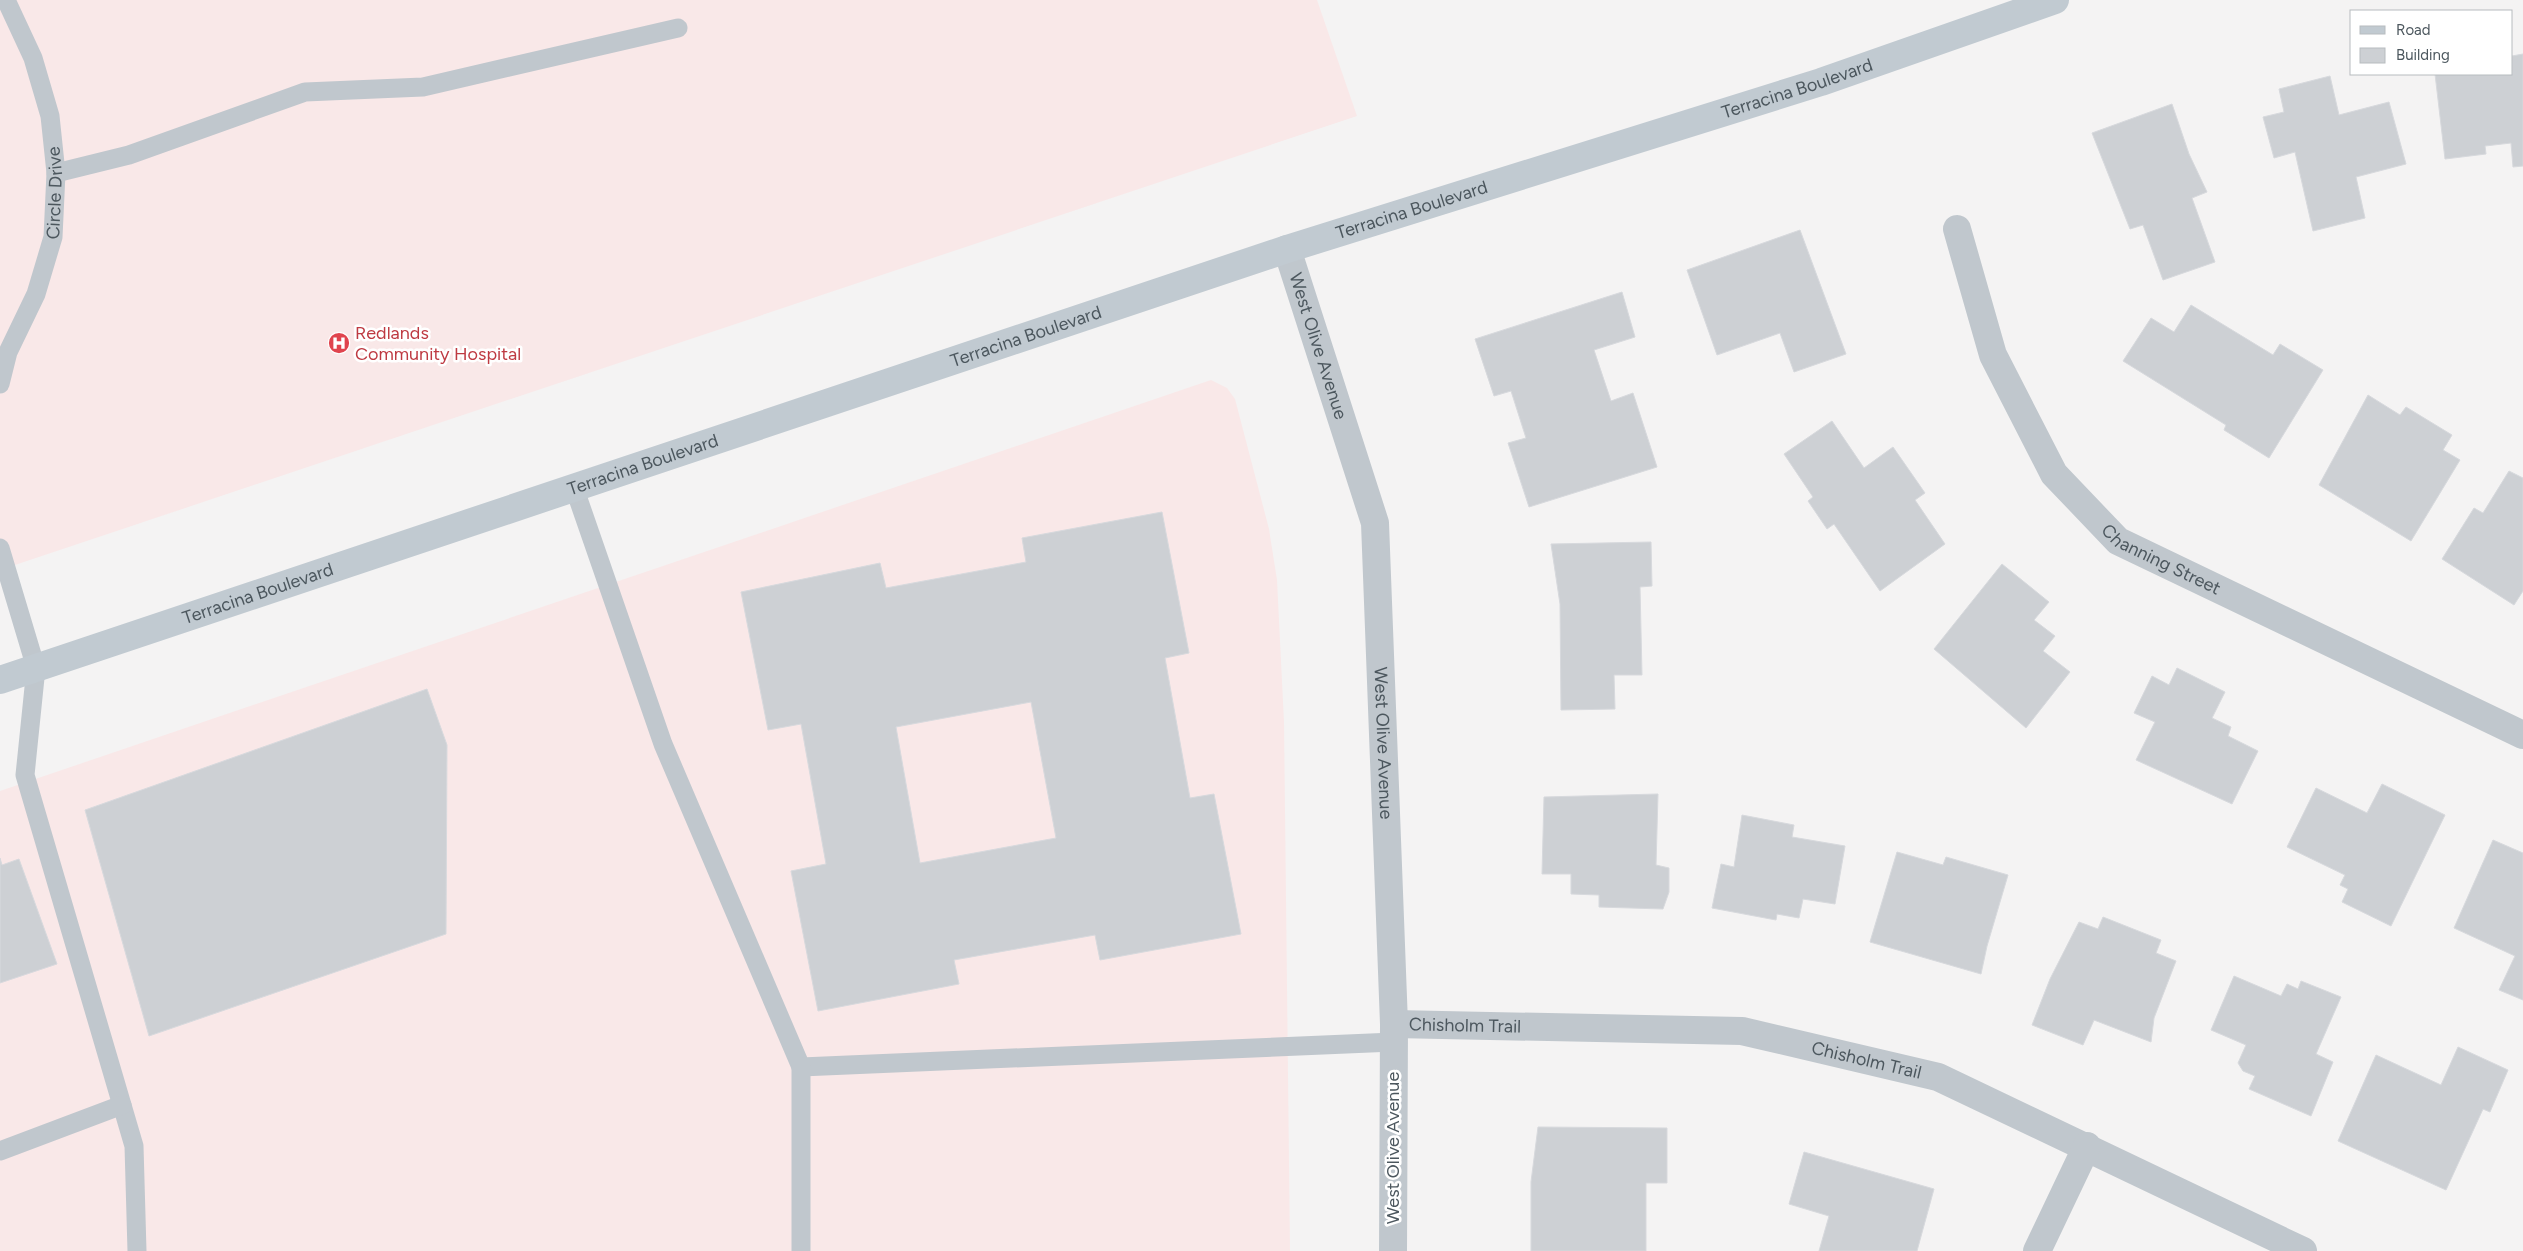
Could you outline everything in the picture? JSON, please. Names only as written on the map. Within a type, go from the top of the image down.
[{"type":"main road","name":"Terracina Boulevard","points":[[0,680],[1287,249],[1820,82],[2055,0]]},
{"type":"street","name":"Channing Street","points":[[1957,229],[1993,355],[2054,474],[2118,541],[2523,735]]},
{"type":"street","name":"West Olive Avenue","points":[[1287,249],[1375,523],[1394,1033],[1393,1251]]},
{"type":"street","name":"Chisholm Trail","points":[[1394,1033],[1742,1031],[1938,1077],[2087,1146],[2303,1251]]},
{"type":"street","points":[[2037,1251],[2087,1146]]},
{"type":"lane","name":"Circle Drive","points":[[0,384],[8,352],[36,294],[54,237],[56,172],[50,116],[33,58],[6,0]]},
{"type":"lane","points":[[56,172],[130,155],[305,92],[423,88],[678,28]]},
{"type":"lane","points":[[574,487],[664,744],[801,1067],[801,1251]]},
{"type":"lane","points":[[0,548],[36,668],[25,776],[134,1146],[137,1251]]},
{"type":"lane","points":[[801,1067],[1394,1033]]},
{"type":"lane","points":[[0,1151],[122,1105]]},
{"type":"shaded area","name":"Redlands Community Hospital","points":[[0,0],[1317,0],[1357,116],[0,570]]},
{"type":"shaded area","points":[[1211,380],[1227,388],[1235,399],[1269,529],[1277,580],[1284,722],[1290,1251],[0,1251],[0,791]]},
{"type":"building","points":[[2523,54],[2523,166],[2513,167],[2511,143],[2485,146],[2486,154],[2445,159],[2435,75],[2513,75],[2513,56]]},
{"type":"building","points":[[2330,76],[2339,115],[2389,102],[2406,164],[2356,177],[2365,218],[2313,231],[2295,152],[2274,158],[2263,117],[2284,112],[2279,89]]},
{"type":"building","points":[[2172,104],[2189,154],[2207,192],[2192,198],[2215,262],[2163,280],[2143,225],[2130,229],[2092,133]]},
{"type":"building","points":[[1800,230],[1846,354],[1794,372],[1780,333],[1717,355],[1687,270]]},
{"type":"building","points":[[1622,292],[1635,337],[1594,350],[1611,401],[1633,393],[1657,467],[1529,507],[1508,443],[1526,438],[1511,391],[1494,396],[1475,339]]},
{"type":"building","points":[[2191,305],[2273,355],[2280,344],[2323,370],[2269,458],[2224,430],[2226,425],[2123,361],[2151,318],[2174,332]]},
{"type":"building","points":[[2368,395],[2400,415],[2406,407],[2452,435],[2443,450],[2460,460],[2411,541],[2319,485]]},
{"type":"building","points":[[1832,421],[1864,468],[1893,447],[1925,493],[1915,500],[1945,544],[1880,591],[1834,524],[1827,529],[1808,501],[1813,497],[1784,454]]},
{"type":"building","points":[[2509,471],[2523,478],[2523,591],[2514,605],[2442,559],[2474,508],[2483,513]]},
{"type":"building","points":[[1162,512],[1189,653],[1165,658],[1190,798],[1214,794],[1241,934],[1100,960],[1095,935],[954,960],[959,984],[818,1011],[791,871],[826,864],[801,724],[768,730],[741,592],[880,563],[886,588],[1026,562],[1022,538]],"holes":[[[1031,702],[1056,838],[920,863],[896,727]]]},
{"type":"building","points":[[1651,542],[1652,586],[1640,587],[1642,675],[1614,675],[1615,709],[1561,710],[1560,604],[1551,544]]},
{"type":"building","points":[[2002,564],[2049,602],[2034,620],[2055,636],[2043,651],[2070,672],[2026,728],[1934,649]]},
{"type":"building","points":[[2177,668],[2225,692],[2212,718],[2231,727],[2228,736],[2258,751],[2232,804],[2136,760],[2155,722],[2134,713],[2152,676],[2169,685]]},
{"type":"building","points":[[427,689],[447,745],[446,934],[149,1036],[85,810]]},
{"type":"building","points":[[2382,784],[2445,815],[2391,926],[2342,902],[2348,889],[2340,885],[2345,875],[2287,847],[2316,788],[2367,813]]},
{"type":"building","points":[[1658,794],[1656,865],[1669,868],[1669,892],[1663,909],[1599,907],[1599,895],[1571,894],[1571,874],[1542,874],[1544,797]]},
{"type":"building","points":[[1742,815],[1794,825],[1792,837],[1845,846],[1835,904],[1803,899],[1799,918],[1777,914],[1776,920],[1712,908],[1721,864],[1734,867]]},
{"type":"building","points":[[2493,840],[2523,853],[2523,1000],[2499,990],[2515,956],[2454,928]]},
{"type":"building","points":[[1897,852],[1943,865],[1946,857],[2008,875],[1987,946],[1981,974],[1870,942]]},
{"type":"building","points":[[0,858],[2,865],[19,859],[57,964],[0,983]]},
{"type":"building","points":[[2103,917],[2161,940],[2156,953],[2176,961],[2154,1018],[2151,1042],[2094,1020],[2083,1045],[2032,1025],[2050,979],[2079,922],[2098,929]]},
{"type":"building","points":[[2234,976],[2281,996],[2287,984],[2298,989],[2301,981],[2341,997],[2316,1054],[2333,1062],[2311,1116],[2249,1089],[2255,1076],[2243,1071],[2238,1063],[2246,1045],[2211,1030]]},
{"type":"building","points":[[2458,1047],[2508,1070],[2490,1112],[2483,1109],[2446,1190],[2338,1141],[2376,1055],[2441,1085]]},
{"type":"building","points":[[1538,1127],[1667,1128],[1667,1183],[1646,1183],[1646,1251],[1531,1251],[1531,1182]]},
{"type":"building","points":[[1804,1152],[1934,1189],[1917,1251],[1819,1251],[1829,1216],[1789,1204]]},
{"type":"place","name":"Redlands Community Hospital","points":[[339,343]]}]
